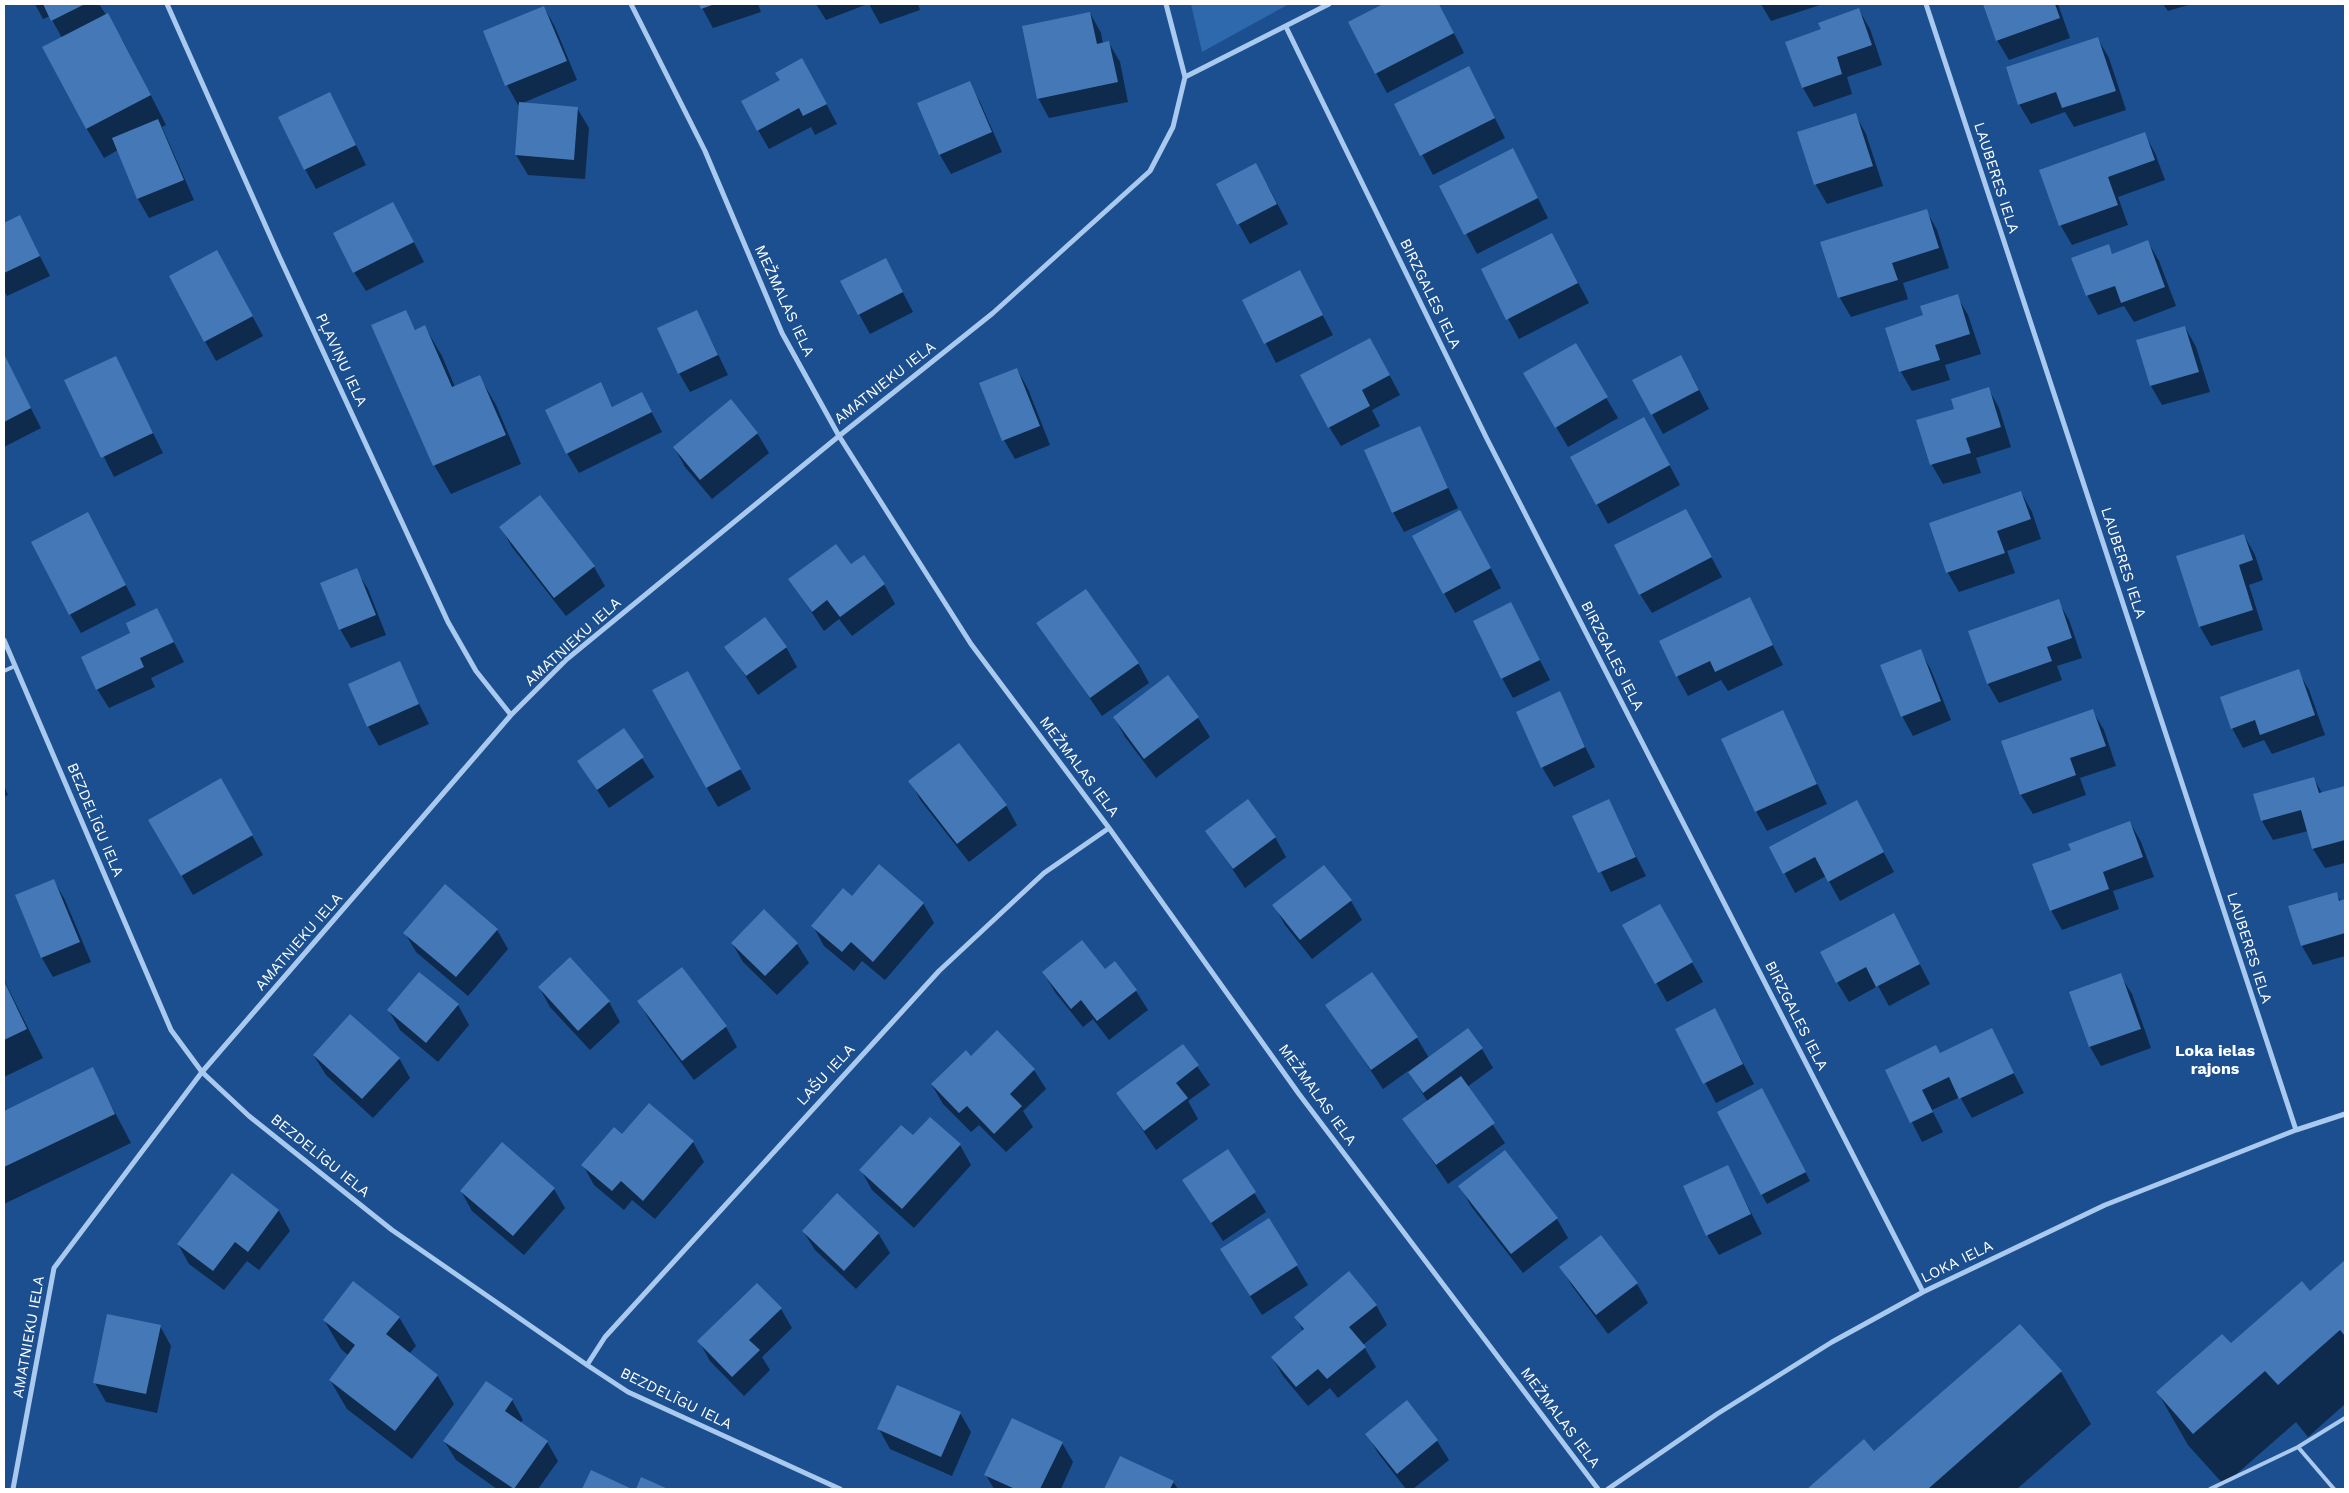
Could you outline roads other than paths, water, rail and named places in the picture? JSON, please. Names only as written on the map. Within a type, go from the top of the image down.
[{"type":"street","name":"PĻAVIŅU IELA","points":[[167,4],[279,256],[448,622],[476,671],[511,715]]},
{"type":"street","name":"MEŽMALAS IELA","points":[[631,4],[705,151],[782,332],[839,436],[971,644],[1109,828],[1299,1094],[1598,1489]]},
{"type":"street","points":[[1166,4],[1185,77],[1286,28],[1329,4]]},
{"type":"street","name":"LAUBERES IELA","points":[[1926,4],[2296,1130]]},
{"type":"street","name":"BIRZGALES IELA","points":[[1286,28],[1487,439],[1923,1292]]},
{"type":"street","name":"AMATNIEKU IELA","points":[[13,1489],[54,1268],[202,1072],[511,715],[567,659],[839,436],[993,314],[1150,170],[1174,126],[1185,77]]},
{"type":"street","name":"BEZDELĪGU IELA","points":[[4,640],[171,1030],[202,1072],[248,1116],[392,1230],[586,1365],[628,1392],[840,1489]]},
{"type":"street","name":"LAŠU IELA","points":[[586,1365],[605,1337],[939,972],[1044,873],[1109,828]]},
{"type":"street","name":"LOKA IELA","points":[[1608,1489],[1717,1414],[1799,1362],[1923,1292],[2105,1205],[2296,1130],[2345,1114]]},
{"type":"lane","points":[[4,671],[15,666]]},
{"type":"lane","points":[[2210,1489],[2298,1447],[2345,1418]]},
{"type":"lane","points":[[2298,1447],[2334,1489]]},
{"type":"district","name":"Loka ielas rajons","points":[[2215,1060]]}]
